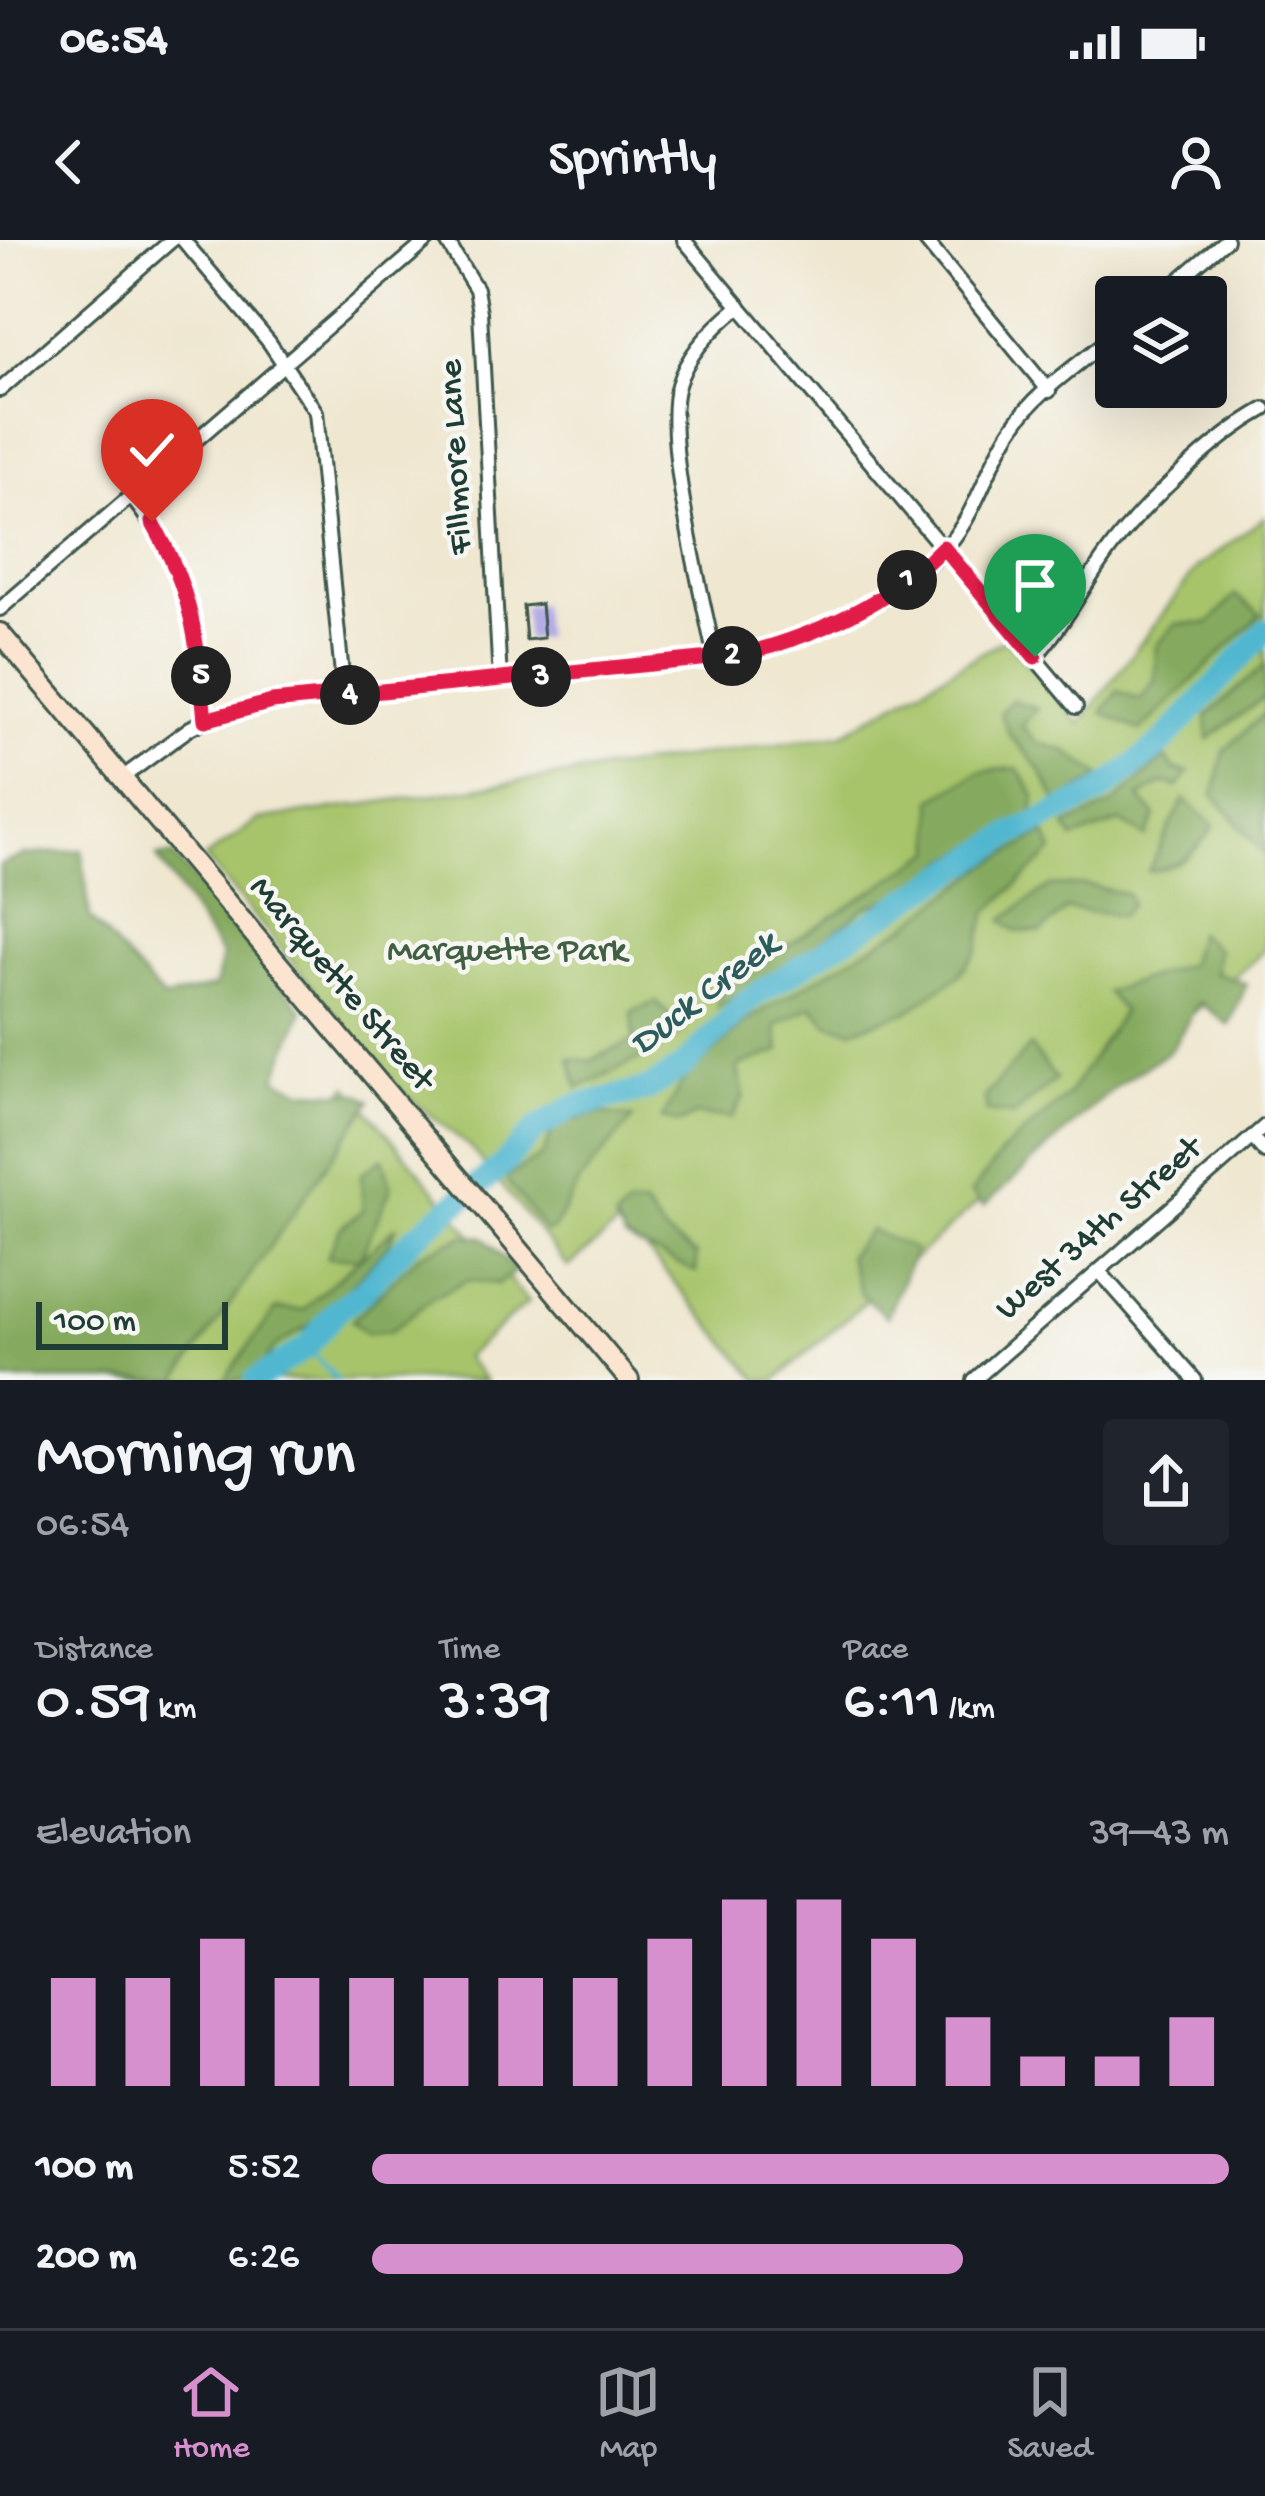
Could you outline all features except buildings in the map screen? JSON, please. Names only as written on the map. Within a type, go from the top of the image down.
[{"type":"main road","name":"Marquette Street","points":[[0,633],[629,1380]]},
{"type":"street","points":[[0,390],[172,240]]},
{"type":"street","points":[[183,240],[316,412],[344,695]]},
{"type":"street","points":[[0,609],[428,240]]},
{"type":"street","name":"Fillmore Lane","points":[[446,240],[476,289],[480,312],[500,681]]},
{"type":"street","points":[[684,240],[1076,707]]},
{"type":"street","points":[[925,240],[1049,391]]},
{"type":"street","points":[[1184,276],[1226,240]]},
{"type":"street","points":[[715,659],[673,411],[684,368],[718,323],[740,306]]},
{"type":"street","points":[[122,778],[205,720],[272,702],[715,659],[786,643],[839,620],[894,590],[961,529],[1012,427],[1095,352]]},
{"type":"street","points":[[1035,657],[1058,631],[1128,525],[1166,487],[1265,409]]},
{"type":"street","points":[[131,497],[178,566],[190,602],[205,720]]},
{"type":"street","name":"West 34th Street","points":[[974,1380],[1265,1126]]},
{"type":"street","points":[[1252,1137],[1265,1152]]},
{"type":"street","points":[[1099,1271],[1195,1380]]},
{"type":"green space","name":"Marquette Park","points":[[1265,517],[1265,950],[776,1380],[759,1380],[622,1222],[568,1267],[470,1147],[400,1090],[205,858],[258,820],[840,735],[1005,639],[1080,724],[1197,568]]},
{"type":"green space","points":[[1235,595],[1261,615],[1140,731],[1102,712],[1118,691],[1140,700],[1155,680],[1156,646],[1176,624],[1210,623]]},
{"type":"green space","points":[[1265,665],[1265,697],[1208,739],[1207,716]]},
{"type":"green space","points":[[1011,700],[1037,708],[1022,726],[1037,742],[1065,751],[1101,776],[1058,803],[1039,768],[1009,734],[1000,713]]},
{"type":"green space","points":[[1265,713],[1265,855],[1214,795],[1224,751]]},
{"type":"green space","points":[[1165,757],[1175,770],[1189,772],[1178,787],[1164,783],[1139,797],[1156,816],[1146,837],[1120,822],[1073,839],[1066,826],[1112,805]]},
{"type":"green space","points":[[1018,768],[1035,796],[1033,813],[950,859],[911,891],[866,907],[803,956],[718,1008],[720,981],[757,965],[934,851],[933,799],[981,771]]},
{"type":"green space","points":[[1184,799],[1214,826],[1186,857],[1148,871]]},
{"type":"green space","points":[[1045,833],[1053,851],[987,913],[977,951],[957,977],[908,1011],[852,1030],[828,1024],[812,1006],[776,1026],[780,1051],[737,1067],[744,1096],[732,1118],[695,1115],[680,1123],[662,1119],[683,1081],[749,1019],[909,924],[986,866]]},
{"type":"green space","points":[[82,850],[90,918],[164,999],[215,986],[222,956],[157,857],[173,855],[303,1010],[276,1078],[304,1091],[359,1093],[371,1101],[177,1380],[0,1380],[0,865],[24,855]]},
{"type":"green space","points":[[1086,885],[1127,894],[1131,903],[1121,916],[1067,909],[1041,932],[1016,931],[1002,920],[1050,886]]},
{"type":"green space","points":[[1197,933],[1218,950],[1215,973],[1247,984],[1229,1025],[1199,1002],[1171,1050],[1116,1086],[984,1206],[971,1193],[1003,1151],[1068,1095],[1123,1011],[1106,992],[1189,964]]},
{"type":"green space","points":[[656,1002],[684,1030],[656,1051],[578,1088],[570,1058],[589,1061],[634,1040],[632,1012]]},
{"type":"green space","points":[[1030,1046],[1056,1079],[1014,1115],[987,1112],[985,1096]]},
{"type":"green space","points":[[348,1086],[528,1302],[465,1357],[485,1380],[126,1380],[310,1129]]},
{"type":"green space","points":[[598,1113],[633,1118],[579,1182],[554,1228],[546,1232],[505,1178],[543,1155],[554,1127]]},
{"type":"green space","points":[[383,1158],[391,1188],[360,1258],[327,1258],[340,1229],[363,1210],[361,1174]]},
{"type":"green space","points":[[644,1206],[665,1234],[696,1255],[696,1272],[625,1239],[615,1220],[628,1207]]},
{"type":"green space","points":[[397,1226],[389,1244],[323,1316],[275,1347],[251,1380],[224,1380],[276,1309],[304,1310]]},
{"type":"green space","points":[[870,1230],[915,1250],[887,1317],[861,1294],[848,1256]]},
{"type":"green space","points":[[463,1236],[483,1237],[516,1271],[497,1284],[468,1280],[432,1298],[391,1331],[366,1333],[352,1321],[419,1255]]},
{"type":"waterway","name":"Duck Creek","points":[[256,1380],[307,1347],[337,1310],[362,1292],[412,1239],[502,1166],[536,1129],[573,1107],[649,1089],[684,1066],[748,1000],[1013,834],[1098,794],[1162,743],[1265,631]]},
{"type":"waterway","points":[[307,1347],[337,1380]]},
{"type":"route","points":[[152,522],[178,566],[190,602],[205,720],[272,702],[741,655],[786,643],[839,620],[894,590],[943,547],[1035,657]]}]
